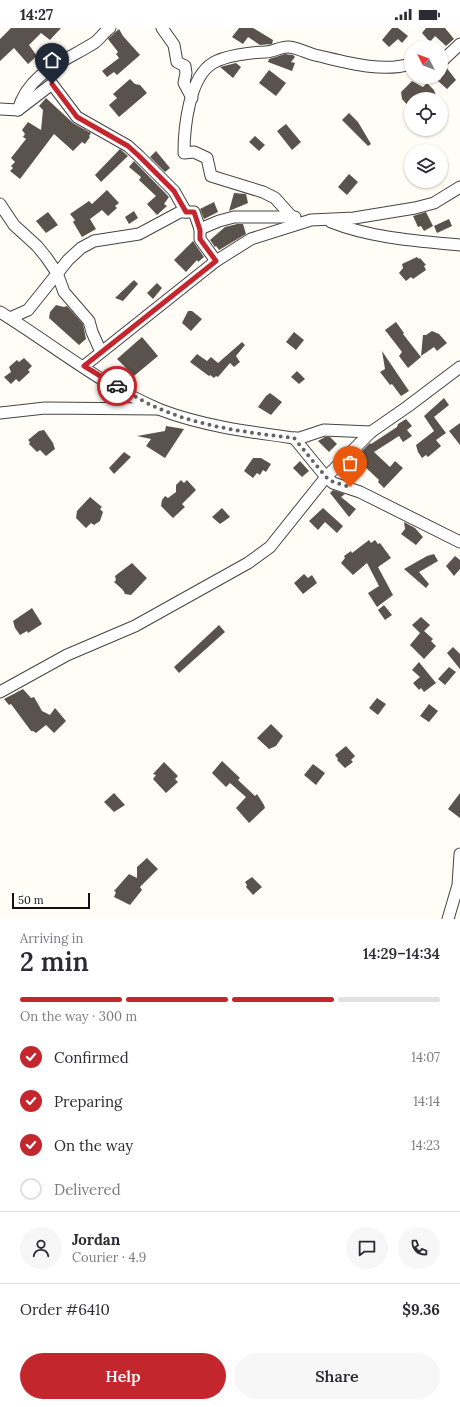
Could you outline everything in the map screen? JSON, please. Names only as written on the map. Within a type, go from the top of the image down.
[{"type":"street","points":[[18,110],[24,94],[30,85],[55,65],[96,42],[110,28]]},
{"type":"street","points":[[162,28],[174,45],[177,62],[185,66],[186,73],[184,83],[192,98]]},
{"type":"street","points":[[448,55],[460,44]]},
{"type":"street","points":[[292,217],[275,198],[248,186],[211,176],[207,158],[194,152],[184,153],[184,139],[192,98],[195,85],[202,73],[212,63],[257,52],[268,52],[288,46],[314,55],[364,66],[387,67],[404,65]]},
{"type":"street","points":[[0,109],[18,110],[52,84],[77,117],[128,146],[139,156],[174,191],[186,212]]},
{"type":"street","points":[[200,230],[219,221],[234,217],[292,217],[311,220],[327,220],[379,215],[434,203],[460,187]]},
{"type":"street","points":[[0,204],[5,214],[14,225],[37,246],[57,274],[64,292],[89,320],[92,332],[101,352]]},
{"type":"street","points":[[10,318],[28,310],[80,248],[94,241],[139,234],[180,212],[194,212],[200,230],[200,239],[216,261]]},
{"type":"street","points":[[84,366],[216,261],[251,239],[311,220]]},
{"type":"street","points":[[327,220],[353,229],[396,238],[460,245]]},
{"type":"street","points":[[0,312],[84,366],[161,410],[209,424],[255,433],[294,438],[324,430],[371,432]]},
{"type":"street","points":[[0,692],[67,655],[135,626],[248,563],[270,547],[326,477],[371,432],[407,407],[460,366]]},
{"type":"street","points":[[0,413],[45,408],[161,410]]},
{"type":"street","points":[[294,438],[326,477],[333,482],[350,487],[460,542]]},
{"type":"street","points":[[448,919],[458,885],[460,854]]},
{"type":"building","points":[[11,28],[61,28],[50,40],[41,33],[29,45],[37,56],[28,64],[14,48],[0,61],[0,39]]},
{"type":"building","points":[[239,28],[253,28],[273,40],[272,44],[260,45],[248,37],[243,44],[232,37]]},
{"type":"building","points":[[392,28],[398,28],[408,36],[402,43],[398,39],[389,47],[382,40]]},
{"type":"building","points":[[426,28],[445,28],[454,39],[448,44],[448,40],[439,40],[435,36],[432,40],[428,40],[422,33]]},
{"type":"building","points":[[119,29],[123,36],[140,55],[117,75],[114,72],[107,77],[102,71],[119,58],[116,54],[118,52],[108,39]]},
{"type":"building","points":[[285,54],[293,55],[295,57],[291,62],[295,63],[292,71],[268,62],[269,59]]},
{"type":"building","points":[[236,63],[241,67],[233,78],[220,67]]},
{"type":"building","points":[[269,70],[286,83],[276,96],[259,83]]},
{"type":"building","points":[[448,70],[456,80],[447,89],[441,84],[448,84]]},
{"type":"building","points":[[130,79],[135,84],[140,85],[147,93],[119,117],[109,105],[117,98],[113,94]]},
{"type":"building","points":[[409,84],[418,84],[423,87],[428,84],[435,92],[404,92],[404,101],[402,99],[401,92]]},
{"type":"building","points":[[46,98],[73,123],[91,133],[89,136],[90,137],[85,144],[82,142],[73,151],[54,134],[20,179],[10,171],[13,168],[11,166],[15,162],[11,158],[26,139],[23,137],[25,134],[22,130],[28,122],[41,130],[43,110],[39,106]]},
{"type":"building","points":[[349,113],[358,122],[371,144],[368,146],[342,120]]},
{"type":"building","points":[[286,124],[301,142],[292,150],[277,131]]},
{"type":"building","points":[[255,136],[265,145],[259,151],[249,142]]},
{"type":"building","points":[[120,149],[128,156],[101,182],[95,175]]},
{"type":"building","points":[[156,151],[170,168],[165,172],[150,157]]},
{"type":"building","points":[[134,161],[169,197],[164,204],[167,206],[157,215],[147,204],[156,196],[139,180],[141,177],[129,167]]},
{"type":"building","points":[[349,174],[358,182],[347,195],[338,187]]},
{"type":"building","points":[[107,190],[119,203],[115,206],[117,208],[108,216],[102,210],[90,219],[96,229],[82,237],[73,222],[75,220],[70,214],[89,201],[92,204]]},
{"type":"building","points":[[234,193],[246,194],[248,203],[229,211]]},
{"type":"building","points":[[214,202],[218,212],[204,219],[200,209]]},
{"type":"building","points":[[134,211],[138,218],[129,224],[125,217]]},
{"type":"building","points":[[48,212],[58,225],[46,233],[36,221]]},
{"type":"building","points":[[426,212],[433,226],[424,231],[421,226],[418,227],[413,216]]},
{"type":"building","points":[[449,219],[452,226],[437,233],[434,226]]},
{"type":"building","points":[[243,224],[246,234],[219,250],[216,246],[215,247],[210,240],[225,227]]},
{"type":"building","points":[[193,241],[204,257],[198,262],[197,260],[186,272],[174,260]]},
{"type":"building","points":[[417,257],[419,259],[420,258],[426,265],[424,266],[426,270],[413,279],[411,277],[406,281],[399,273],[403,268],[402,264]]},
{"type":"building","points":[[134,280],[138,284],[123,301],[115,298]]},
{"type":"building","points":[[157,283],[162,288],[153,299],[147,293]]},
{"type":"building","points":[[56,305],[64,307],[67,306],[83,324],[86,339],[79,345],[49,318],[50,312]]},
{"type":"building","points":[[188,311],[192,311],[202,319],[191,331],[182,323]]},
{"type":"building","points":[[396,322],[404,333],[403,334],[421,357],[408,368],[399,356],[402,352],[385,330]]},
{"type":"building","points":[[432,331],[439,334],[447,343],[437,351],[434,347],[421,356],[423,335],[426,335]]},
{"type":"building","points":[[294,332],[304,340],[296,350],[286,342]]},
{"type":"building","points":[[142,337],[158,356],[134,376],[117,359]]},
{"type":"building","points":[[242,342],[245,345],[236,356],[240,362],[234,367],[230,363],[218,377],[216,376],[214,378],[210,375],[209,376],[190,362],[197,354],[207,361],[211,357],[218,363]]},
{"type":"building","points":[[382,351],[409,391],[401,396],[380,372],[385,369]]},
{"type":"building","points":[[24,358],[32,366],[28,370],[30,372],[19,382],[16,379],[11,384],[4,377],[11,372],[9,367],[17,360],[19,362]]},
{"type":"building","points":[[297,371],[305,379],[299,384],[291,377]]},
{"type":"building","points":[[270,393],[282,402],[271,415],[258,407]]},
{"type":"building","points":[[444,398],[449,405],[434,417],[446,433],[436,440],[441,446],[428,457],[426,455],[422,458],[416,445],[434,431],[424,416]]},
{"type":"building","points":[[406,419],[412,426],[407,430],[412,436],[403,442],[399,436],[374,452],[390,467],[395,461],[403,468],[384,488],[378,482],[379,480],[362,464],[353,473],[345,468],[370,443],[371,444],[397,427],[398,424]]},
{"type":"building","points":[[460,423],[460,445],[449,431]]},
{"type":"building","points":[[166,426],[184,429],[165,458],[146,446],[151,439],[137,436],[165,431]]},
{"type":"building","points":[[44,430],[53,443],[55,449],[46,456],[40,450],[37,452],[29,444],[30,442],[28,440],[39,431]]},
{"type":"building","points":[[325,437],[330,437],[337,444],[329,452],[318,441]]},
{"type":"building","points":[[124,452],[131,457],[114,474],[109,468]]},
{"type":"building","points":[[253,458],[261,458],[271,464],[266,472],[263,470],[260,475],[257,473],[253,478],[244,471]]},
{"type":"building","points":[[300,461],[309,471],[302,477],[293,468]]},
{"type":"building","points":[[181,480],[184,483],[187,480],[196,490],[182,504],[185,507],[173,518],[161,506],[162,500],[165,496],[168,498],[176,492],[176,485]]},
{"type":"building","points":[[333,490],[345,494],[341,497],[356,509],[349,517],[330,493]]},
{"type":"building","points":[[90,497],[102,507],[100,509],[103,512],[100,521],[94,525],[91,523],[86,528],[76,518],[77,511]]},
{"type":"building","points":[[222,508],[230,517],[220,524],[212,517]]},
{"type":"building","points":[[323,508],[343,526],[337,533],[325,522],[318,530],[309,521]]},
{"type":"building","points":[[404,522],[415,528],[423,537],[416,545],[401,534],[405,529]]},
{"type":"building","points":[[369,540],[371,543],[375,540],[378,544],[380,543],[391,558],[378,567],[393,595],[377,607],[368,593],[379,586],[367,563],[353,575],[341,563],[345,558],[344,556],[351,551],[352,553]]},
{"type":"building","points":[[434,554],[438,561],[419,572],[429,584],[426,588],[404,569],[427,556]]},
{"type":"building","points":[[455,556],[460,560],[460,569],[454,576],[446,566]]},
{"type":"building","points":[[132,563],[147,578],[131,595],[125,594],[123,590],[114,582],[116,580],[115,576]]},
{"type":"building","points":[[304,574],[308,578],[312,575],[317,583],[303,594],[294,583]]},
{"type":"building","points":[[384,605],[392,615],[385,620],[378,610]]},
{"type":"building","points":[[32,608],[42,624],[28,633],[27,631],[20,635],[15,628],[13,621]]},
{"type":"building","points":[[421,617],[430,625],[424,631],[433,639],[431,641],[436,646],[424,659],[410,645],[420,633],[412,625]]},
{"type":"building","points":[[219,625],[225,632],[179,673],[174,667]]},
{"type":"building","points":[[453,647],[460,654],[460,669],[447,653]]},
{"type":"building","points":[[419,662],[436,683],[424,692],[421,688],[419,690],[413,683],[420,677],[412,670]]},
{"type":"building","points":[[449,667],[456,672],[445,685],[438,679]]},
{"type":"building","points":[[23,689],[31,698],[34,697],[42,711],[50,715],[55,708],[66,721],[54,733],[46,725],[36,733],[31,731],[11,704],[9,705],[4,699]]},
{"type":"building","points":[[377,698],[386,704],[378,715],[369,708]]},
{"type":"building","points":[[429,704],[438,711],[429,722],[420,716]]},
{"type":"building","points":[[271,724],[283,736],[276,746],[269,749],[257,738]]},
{"type":"building","points":[[346,746],[355,756],[351,760],[353,762],[345,768],[337,760],[338,759],[335,755]]},
{"type":"building","points":[[222,761],[240,778],[238,780],[255,796],[257,794],[264,805],[265,808],[249,823],[236,808],[246,797],[230,783],[226,787],[212,773]]},
{"type":"building","points":[[164,762],[178,776],[175,779],[178,782],[166,793],[153,779],[156,775],[153,774]]},
{"type":"building","points":[[313,764],[325,773],[316,785],[304,775]]},
{"type":"building","points":[[114,793],[125,805],[114,812],[104,802]]},
{"type":"building","points":[[460,793],[460,818],[448,809]]},
{"type":"building","points":[[147,858],[158,869],[140,887],[142,890],[130,905],[114,897],[116,892],[114,891],[129,874],[137,878],[137,867]]},
{"type":"building","points":[[252,877],[262,887],[253,895],[246,887],[247,885],[245,882]]},
{"type":"way so far","points":[[117,386],[146,403],[174,414],[209,424],[255,433],[294,438],[326,477],[333,482],[350,487]]},
{"type":"route","points":[[52,84],[77,117],[128,146],[174,191],[186,212],[194,212],[200,230],[200,239],[216,261],[84,366],[117,386]]}]
